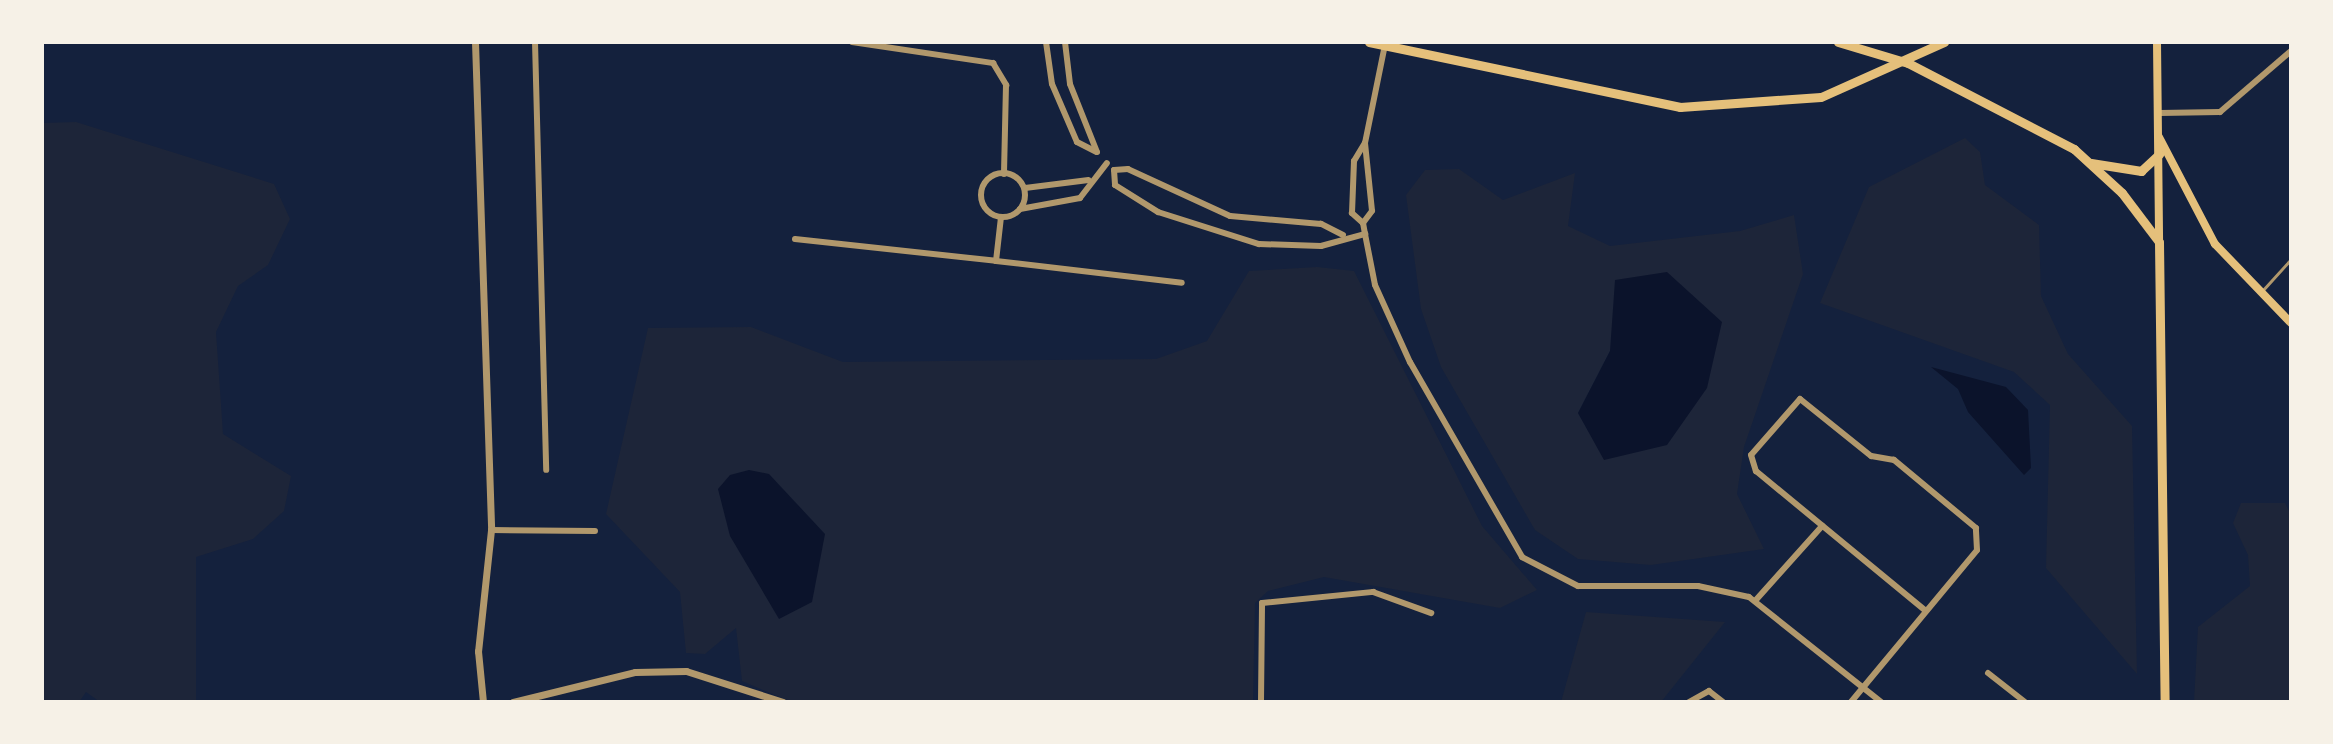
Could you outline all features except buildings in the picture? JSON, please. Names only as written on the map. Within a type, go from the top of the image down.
[{"type":"main road","points":[[1369,42],[1680,107],[1821,97],[1908,63],[1944,42]]},
{"type":"main road","points":[[1838,42],[1908,63],[1988,100],[2088,162],[2159,242]]},
{"type":"main road","points":[[2157,42],[2165,702]]},
{"type":"main road","points":[[2159,137],[2215,244],[2291,323]]},
{"type":"main road","points":[[2088,162],[2141,171],[2159,154]]},
{"type":"street","points":[[475,42],[491,530],[478,651],[483,702]]},
{"type":"street","points":[[535,42],[546,470]]},
{"type":"street","points":[[852,42],[993,63],[1006,85],[1004,174]]},
{"type":"street","points":[[1046,42],[1052,84],[1077,142],[1097,152]]},
{"type":"street","points":[[1065,42],[1070,84],[1097,152],[1114,170],[1115,185],[1203,231],[1321,246],[1343,235],[1365,234]]},
{"type":"street","points":[[1363,223],[1372,209],[1365,143],[1385,43]]},
{"type":"street","points":[[2160,113],[2220,112],[2291,51]]},
{"type":"street","points":[[1365,143],[1354,161],[1352,208],[1363,223],[1375,285],[1410,362],[1522,557],[1578,586],[1725,588],[1755,601],[1881,702]]},
{"type":"street","points":[[1001,217],[1020,209],[1080,198],[1088,180],[1107,163]]},
{"type":"street","points":[[1114,170],[1128,169],[1230,216],[1321,224],[1343,235]]},
{"type":"street","points":[[1004,174],[1025,188],[1088,180]]},
{"type":"street","points":[[1001,217],[980,197],[981,186],[1004,174]]},
{"type":"street","points":[[1020,209],[1025,188]]},
{"type":"street","points":[[996,261],[1001,217]]},
{"type":"street","points":[[795,239],[1182,283]]},
{"type":"street","points":[[1851,702],[1977,550],[1976,528],[1894,460],[1871,456],[1800,399],[1751,455],[1756,471],[1926,611]]},
{"type":"street","points":[[1755,601],[1822,526]]},
{"type":"street","points":[[491,530],[595,531]]},
{"type":"street","points":[[1261,702],[1262,603],[1373,592],[1431,613]]},
{"type":"street","points":[[513,702],[635,672],[686,671],[783,702]]},
{"type":"street","points":[[1988,673],[2025,702]]},
{"type":"street","points":[[1689,702],[1709,691],[1723,702]]},
{"type":"lane","points":[[2260,294],[2291,259]]},
{"type":"shaded area","points":[[76,122],[274,184],[290,219],[268,265],[238,286],[216,332],[223,434],[291,476],[284,511],[253,539],[196,557],[196,702],[100,702],[86,692],[79,702],[42,702],[42,123]]},
{"type":"shaded area","points":[[1965,138],[1980,152],[1985,185],[2039,225],[2041,296],[2068,354],[2132,426],[2137,674],[2046,568],[2050,405],[2014,372],[1820,303],[1869,187]]},
{"type":"shaded area","points":[[1459,169],[1503,200],[1575,173],[1568,226],[1610,246],[1740,231],[1794,215],[1803,274],[1744,447],[1737,494],[1764,549],[1651,565],[1578,559],[1535,530],[1441,367],[1421,309],[1406,195],[1425,170]],"holes":[[[1610,351],[1605,460],[1578,413]]]},
{"type":"shaded area","points":[[1317,267],[1354,271],[1482,526],[1537,590],[1500,608],[1324,577],[1268,591],[1255,603],[1253,702],[791,702],[742,681],[736,628],[705,654],[686,653],[680,592],[606,514],[648,328],[751,327],[843,362],[1156,359],[1207,341],[1249,271]]},
{"type":"shaded area","points":[[1667,272],[1722,322],[1707,388],[1667,445],[1604,460],[1578,413],[1610,351],[1615,280]]},
{"type":"shaded area","points":[[1931,367],[2006,387],[2028,410],[2031,468],[2024,475],[1968,412],[1958,389]]},
{"type":"shaded area","points":[[749,470],[769,474],[825,534],[812,602],[779,619],[730,536],[718,489],[730,475]]},
{"type":"shaded area","points":[[2241,503],[2285,503],[2291,515],[2291,702],[2194,702],[2198,627],[2250,586],[2248,555],[2233,523]]},
{"type":"shaded area","points":[[1586,612],[1725,622],[1661,702],[1561,702]]}]
